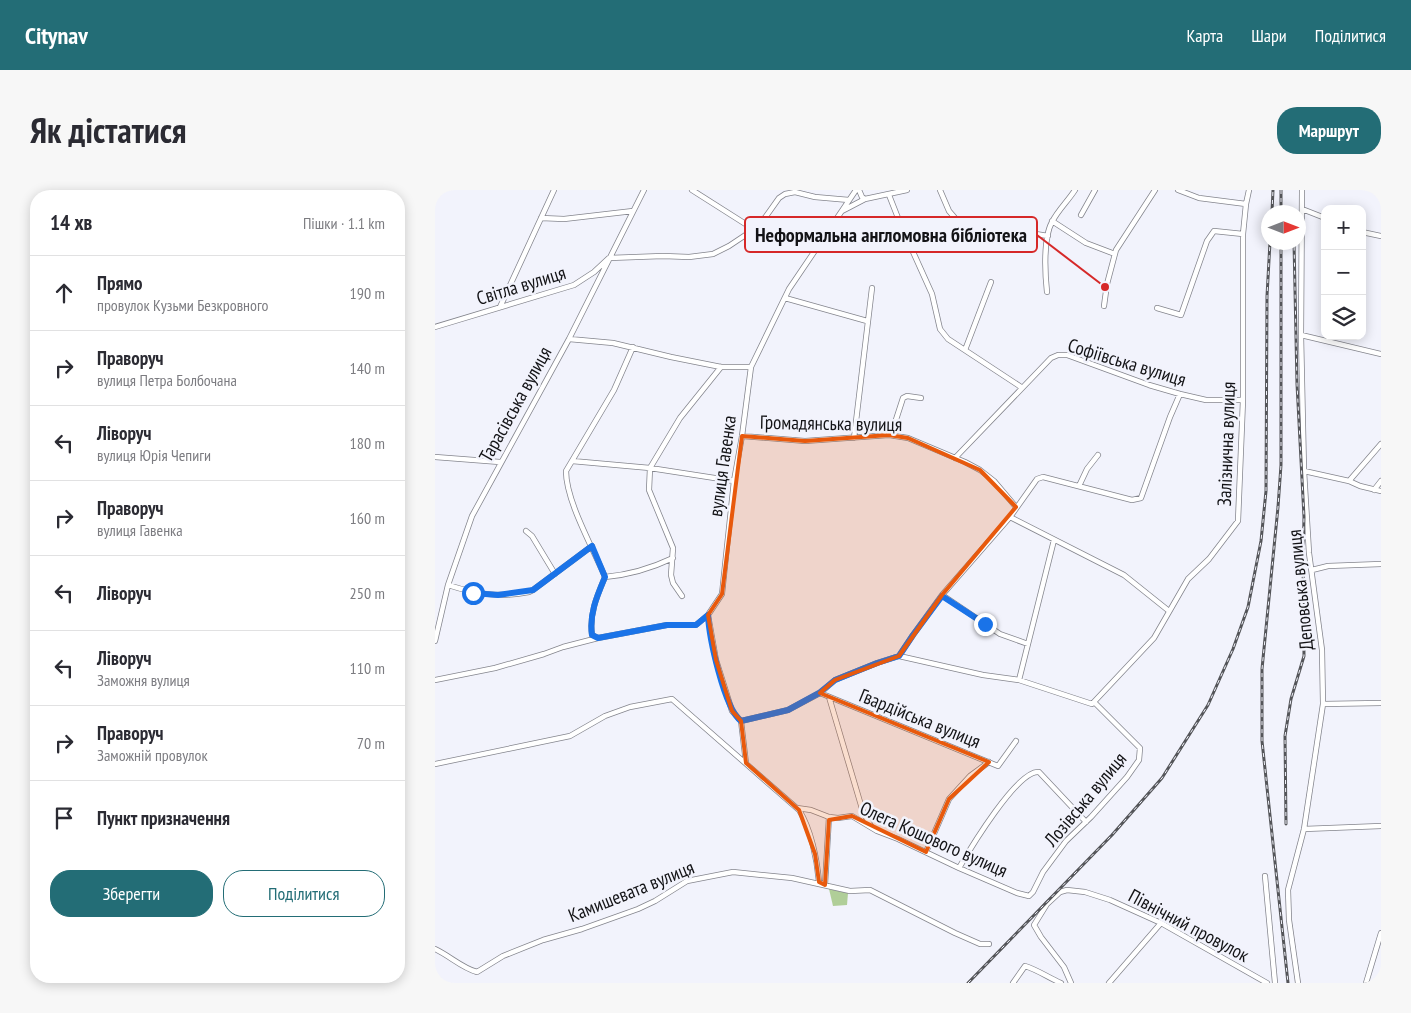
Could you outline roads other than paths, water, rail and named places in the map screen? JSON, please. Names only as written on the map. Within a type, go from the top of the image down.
[{"type":"street","points":[[500,307],[554,190]]},
{"type":"street","name":"Тарасівська вулиця","points":[[435,641],[449,585],[472,516],[569,338],[644,190]]},
{"type":"street","points":[[692,190],[755,230]]},
{"type":"street","points":[[858,190],[865,199]]},
{"type":"street","name":"вулиця Гавенка","points":[[708,615],[722,594],[734,481],[751,367],[785,298],[841,211],[858,190]]},
{"type":"street","points":[[841,211],[865,199],[907,190]]},
{"type":"street","points":[[940,190],[949,211],[961,225],[993,227],[1048,236]]},
{"type":"street","points":[[1047,292],[1048,236],[1052,221],[1075,190]]},
{"type":"street","points":[[1081,215],[1095,190]]},
{"type":"street","points":[[1104,306],[1107,284],[1115,254],[1155,190]]},
{"type":"street","points":[[1178,190],[1199,198],[1246,204]]},
{"type":"street","name":"Залізнична вулиця","points":[[1094,702],[1154,638],[1188,579],[1209,559],[1238,520],[1243,400],[1243,234],[1249,190]]},
{"type":"street","name":"Деповська вулиця","points":[[1302,190],[1302,205]]},
{"type":"street","points":[[609,258],[707,256],[719,252],[755,230],[779,198],[788,192],[793,191],[815,197],[849,200]]},
{"type":"street","points":[[889,195],[903,232],[933,294],[940,329],[944,336],[1021,387]]},
{"type":"street","points":[[1306,210],[1321,216]]},
{"type":"street","points":[[541,218],[564,219],[633,211]]},
{"type":"street","points":[[1052,221],[1087,243],[1115,254]]},
{"type":"street","points":[[1157,308],[1181,315],[1207,241],[1214,231],[1243,234]]},
{"type":"street","points":[[1366,233],[1381,236]]},
{"type":"street","name":"Деповська вулиця","points":[[1297,983],[1289,920],[1288,890],[1304,829],[1323,704],[1322,650],[1309,553],[1304,470],[1301,335],[1302,250]]},
{"type":"street","name":"Світла вулиця","points":[[435,327],[574,285],[594,272],[609,258]]},
{"type":"street","points":[[965,350],[991,282]]},
{"type":"street","points":[[854,438],[872,288]]},
{"type":"street","points":[[785,298],[867,321]]},
{"type":"street","points":[[1301,335],[1381,354]]},
{"type":"street","points":[[569,338],[633,347],[721,367],[751,367]]},
{"type":"street","points":[[598,638],[592,635],[590,622],[597,594],[605,577],[572,503],[566,471],[614,390],[633,347]]},
{"type":"street","name":"Софіївська вулиця","points":[[955,458],[1021,387],[1051,358],[1061,354],[1180,394],[1206,400],[1243,400]]},
{"type":"street","points":[[682,596],[673,583],[671,575],[673,548],[649,490],[650,468],[679,418],[721,367]]},
{"type":"street","points":[[899,656],[942,596],[1010,517],[1039,478],[1043,477],[1132,500],[1141,498],[1180,394]]},
{"type":"street","points":[[891,435],[903,398],[907,396],[921,398]]},
{"type":"street","name":"Громадянська вулиця","points":[[742,436],[805,441],[891,435],[908,438],[987,474],[1016,507]]},
{"type":"street","points":[[1349,481],[1381,444]]},
{"type":"street","points":[[1079,486],[1087,469],[1098,455]]},
{"type":"street","points":[[435,457],[500,462]]},
{"type":"street","points":[[572,460],[650,468],[734,481]]},
{"type":"street","points":[[1304,470],[1381,491]]},
{"type":"street","points":[[1374,490],[1381,481]]},
{"type":"street","points":[[1010,517],[1124,575],[1169,611]]},
{"type":"street","points":[[527,531],[555,574]]},
{"type":"street","points":[[1019,680],[1054,540]]},
{"type":"street","points":[[449,585],[486,595],[520,593],[533,590],[592,546]]},
{"type":"street","points":[[605,577],[659,564],[673,558]]},
{"type":"street","points":[[1312,570],[1328,566],[1381,564]]},
{"type":"street","points":[[942,596],[1000,634],[1028,644]]},
{"type":"street","points":[[435,680],[495,668],[598,638],[667,625],[696,625],[708,615],[716,660],[724,688],[732,711],[741,721],[746,763]]},
{"type":"street","points":[[741,721],[788,710],[819,693],[835,680],[899,656],[983,675],[1019,680],[1092,704],[1094,702]]},
{"type":"street","name":"Гвардійська вулиця","points":[[819,693],[989,762]]},
{"type":"street","points":[[829,697],[863,812],[872,828]]},
{"type":"street","points":[[435,764],[570,736],[605,716],[630,708],[672,700],[797,808],[803,817],[815,854],[819,882],[825,885],[829,817]]},
{"type":"street","name":"Лозівська вулиця","points":[[1029,896],[1043,872],[1061,849],[1127,777],[1139,760],[1140,748],[1094,702]]},
{"type":"street","points":[[1323,704],[1381,704]]},
{"type":"street","points":[[989,762],[998,766],[1016,741]]},
{"type":"street","name":"Гвардійська вулиця","points":[[926,852],[949,799],[970,776],[989,762]]},
{"type":"street","points":[[959,868],[975,841],[1007,797],[1034,771],[1039,772],[1086,822]]},
{"type":"street","name":"Олега Кошового вулиця","points":[[797,808],[811,810],[829,817],[852,816],[872,828],[959,868],[1017,893],[1029,896]]},
{"type":"street","points":[[1304,829],[1381,826]]},
{"type":"street","name":"Камишевата вулиця","points":[[435,950],[444,953],[468,970],[477,972],[503,956],[543,940],[655,901],[687,881],[733,872],[792,878],[850,891],[870,890],[955,933],[980,944],[989,944]]},
{"type":"street","points":[[1265,876],[1275,983]]},
{"type":"street","name":"Північний провулок","points":[[1071,983],[1064,967],[1041,938],[1034,925],[1047,904],[1060,892],[1067,890],[1085,892],[1110,900],[1161,923],[1267,983]]},
{"type":"street","points":[[1109,983],[1161,923]]},
{"type":"street","points":[[1366,983],[1381,934]]},
{"type":"street","points":[[1013,983],[1025,966],[1038,970],[1045,976],[1061,983]]},
{"type":"street","points":[[1044,983],[1045,976]]},
{"type":"railway","points":[[1272,205],[1273,190]]},
{"type":"railway","points":[[1281,190],[1281,205]]},
{"type":"railway","points":[[968,983],[1112,835],[1162,778],[1208,705],[1233,649],[1248,607],[1261,541],[1266,491],[1267,296],[1270,250]]},
{"type":"railway","points":[[1281,250],[1281,465],[1262,669],[1262,741],[1288,983]]},
{"type":"railway","points":[[1286,824],[1285,736],[1291,699],[1304,656],[1304,517],[1297,384],[1294,250]]},
{"type":"place","name":"Неформальна англомовна бібліотека","points":[[1105,287]]}]
